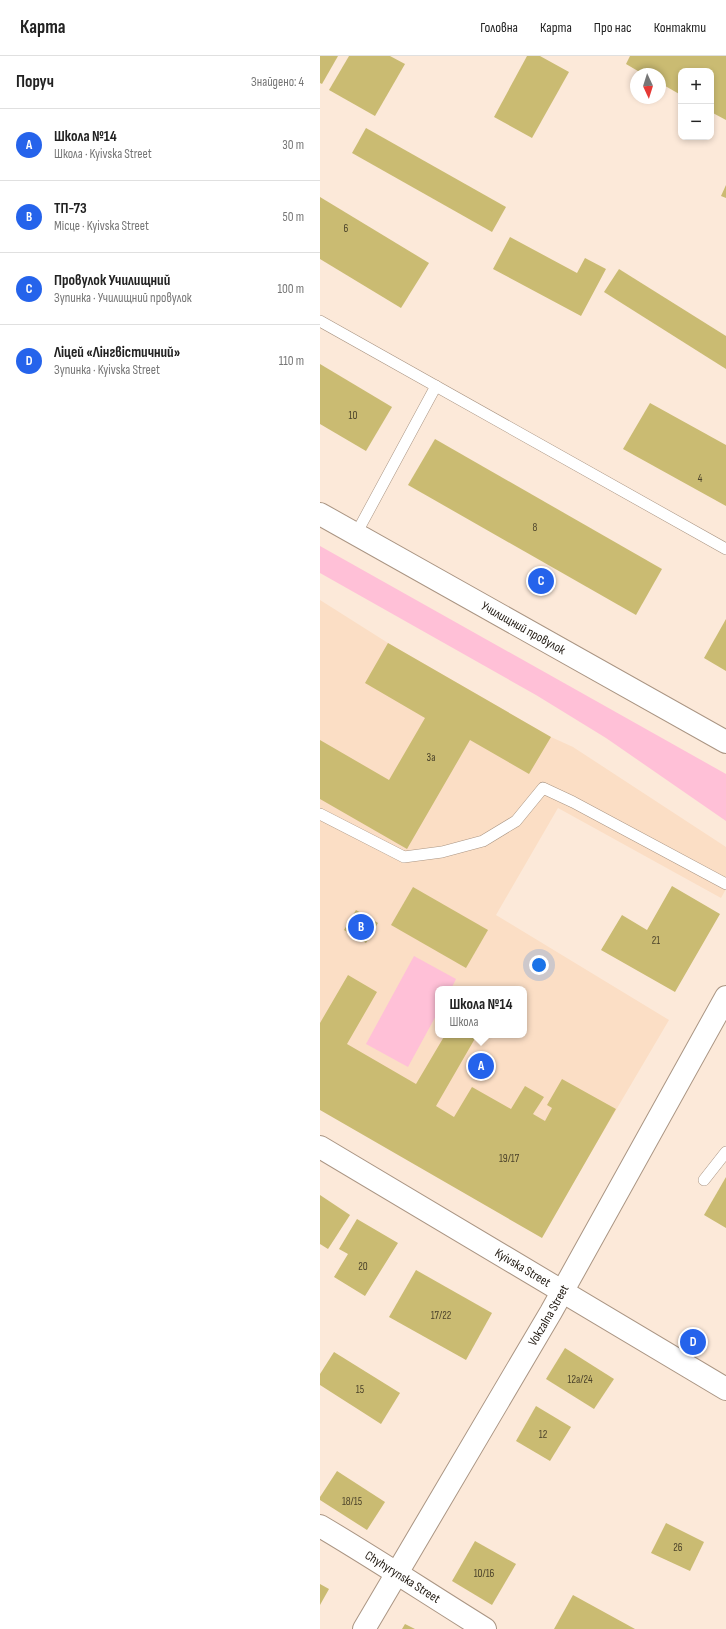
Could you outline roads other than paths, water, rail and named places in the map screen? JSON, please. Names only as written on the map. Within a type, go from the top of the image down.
[{"type":"street","name":"Училищний провулок","points":[[320,514],[726,742]]},
{"type":"street","name":"Vokzalna Street","points":[[364,1629],[562,1292],[724,1004]]},
{"type":"street","name":"Kyivska Street","points":[[320,1147],[726,1389]]},
{"type":"street","name":"Chyhyrynska Street","points":[[320,1526],[485,1629]]},
{"type":"lane","points":[[320,321],[726,549]]},
{"type":"lane","points":[[356,534],[436,386]]},
{"type":"lane","points":[[320,814],[404,857],[442,852],[483,842],[516,821],[543,788],[574,802],[726,884]]},
{"type":"lane","points":[[704,1180],[726,1152]]},
{"type":"place","name":"Провулок Училищний","points":[[541,581]]},
{"type":"place","name":"ТП-73","points":[[361,927]]},
{"type":"place","name":"Школа №14","points":[[481,1066]]},
{"type":"place","name":"Ліцей «Лінгвістичний»","points":[[693,1342]]}]
